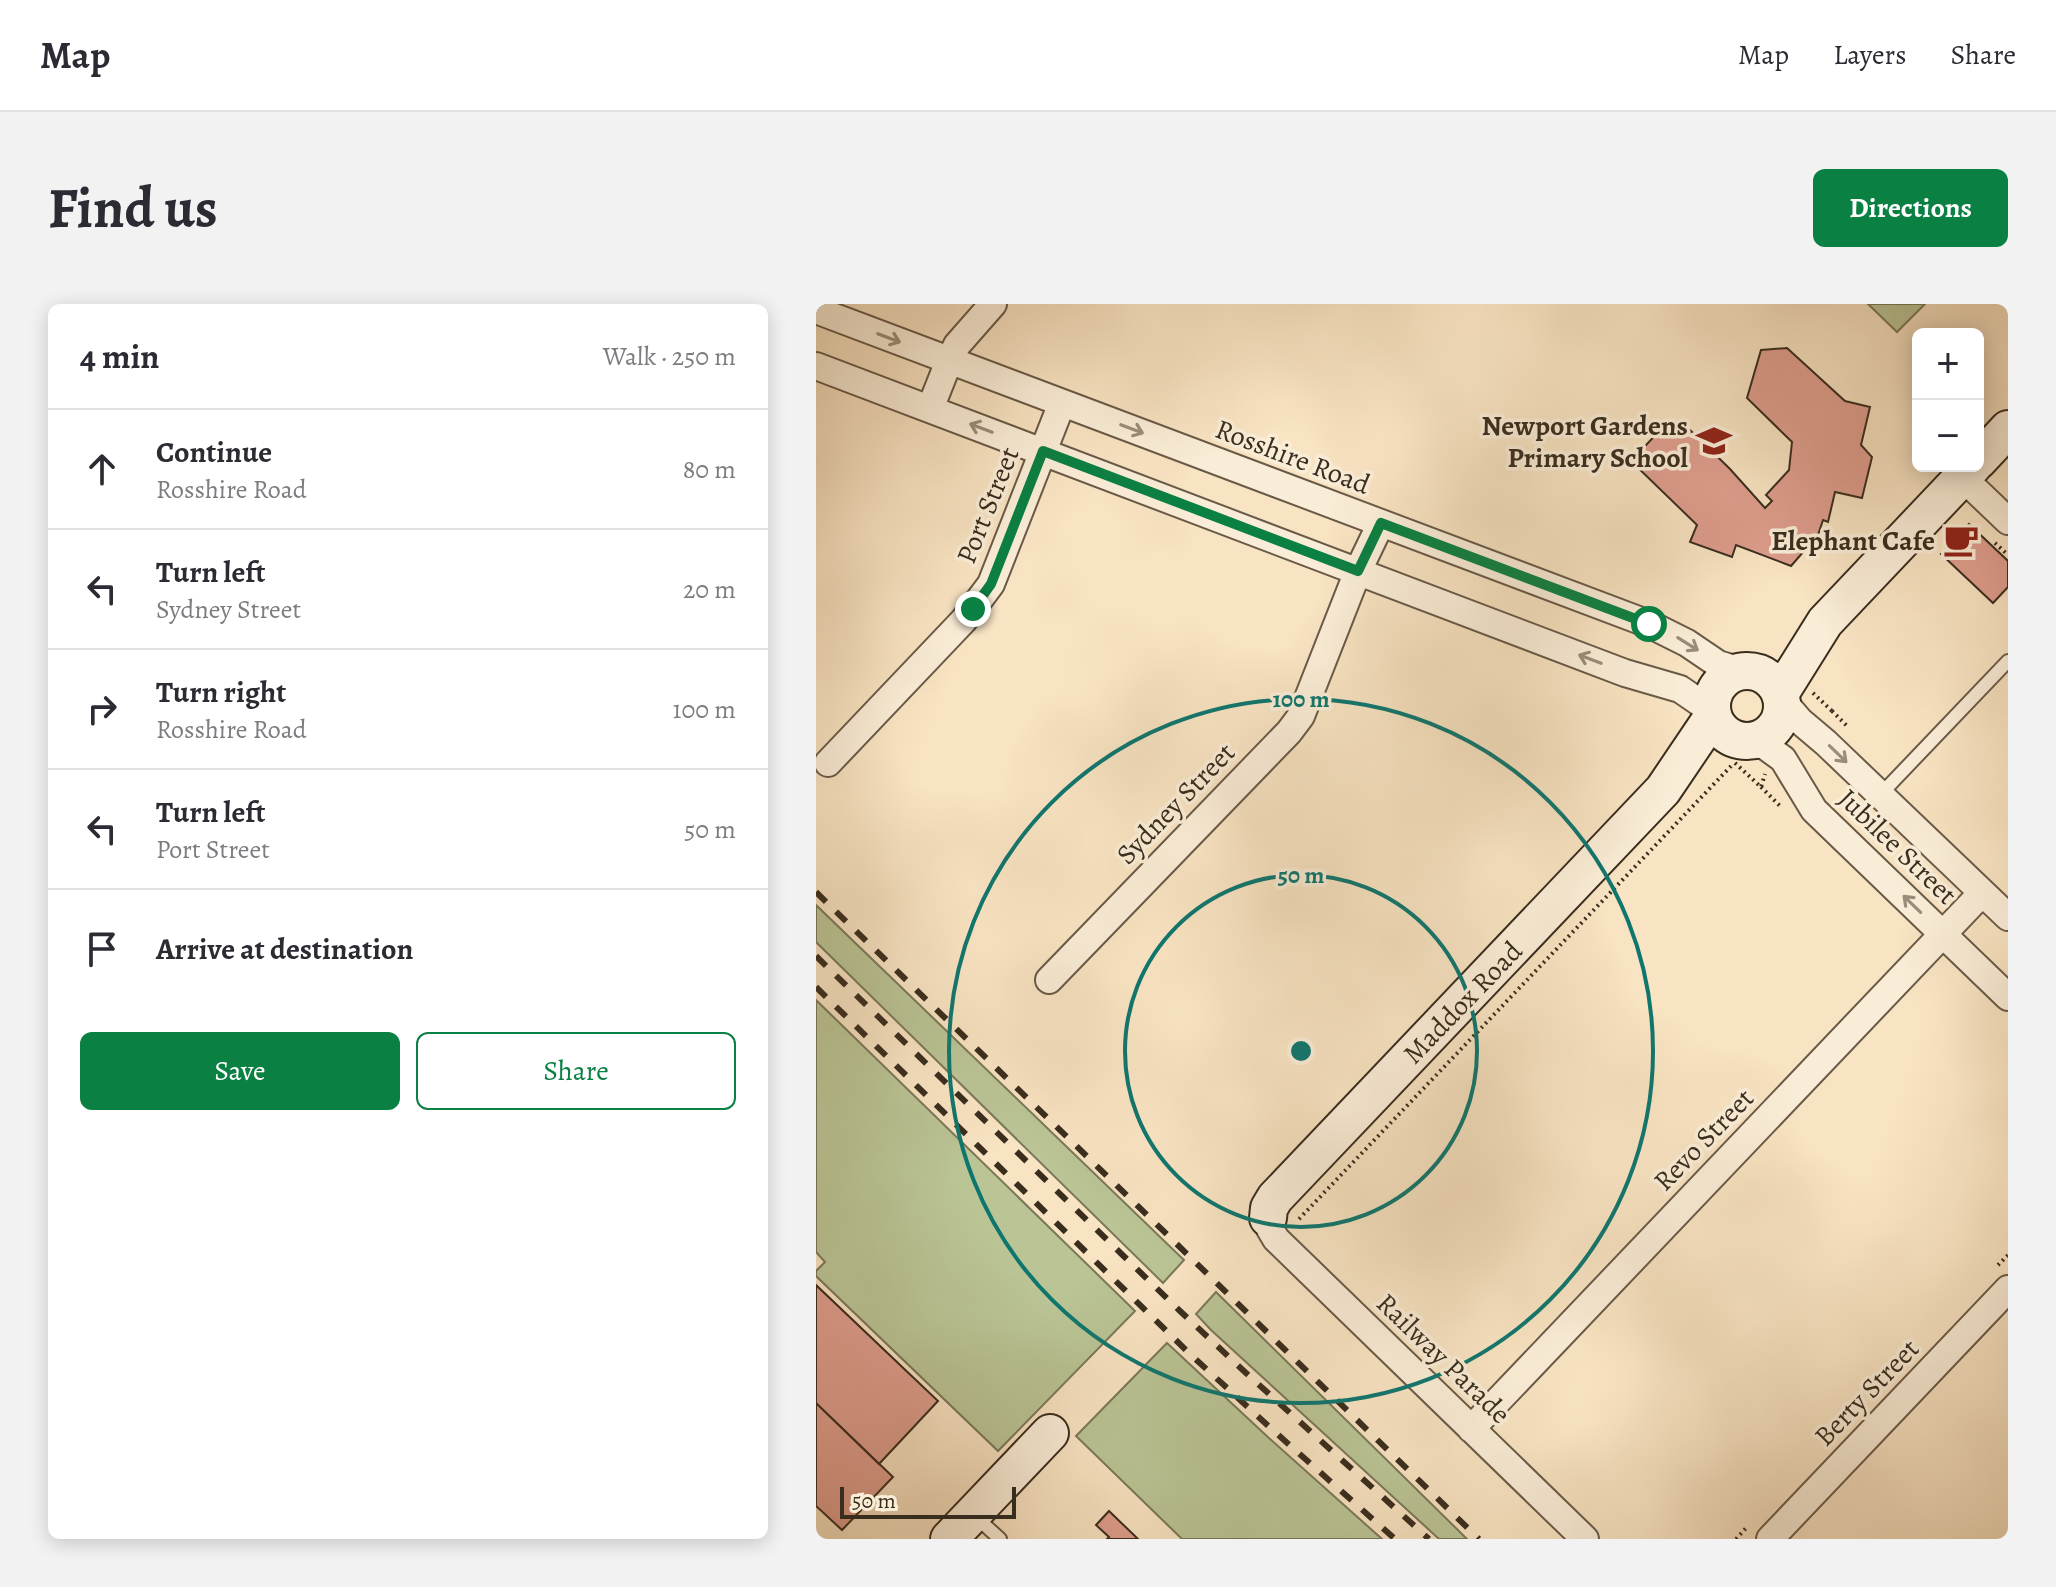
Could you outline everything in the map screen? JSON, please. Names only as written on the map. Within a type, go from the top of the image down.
[{"type":"street","points":[[930,409],[962,337],[993,304]]},
{"type":"street","name":"Rosshire Road","points":[[816,310],[1649,624],[1687,643],[1718,664],[1744,671]]},
{"type":"street","points":[[816,366],[1625,673],[1680,689],[1713,713]]},
{"type":"street","name":"Port Street","points":[[828,763],[983,597],[997,569],[1062,403]]},
{"type":"street","points":[[1984,454],[2008,429]]},
{"type":"street","points":[[1825,622],[1775,729],[1746,754],[1718,725],[1713,713],[1712,700],[1719,685],[1731,674],[1768,659],[1825,622],[1967,472]]},
{"type":"street","points":[[1974,472],[2008,521]]},
{"type":"street","name":"Sydney Street","points":[[1049,980],[1301,716],[1358,571],[1381,523]]},
{"type":"street","points":[[1744,671],[1767,677],[1790,698]]},
{"type":"street","name":"Jubilee Street","points":[[1790,698],[1822,739],[2008,917]]},
{"type":"street","name":"Maddox Road","points":[[1282,1221],[1269,1208],[1275,1198],[1663,790],[1713,713]]},
{"type":"street","name":"Maddox Road","points":[[1663,790],[1682,779],[1746,754]]},
{"type":"street","name":"Jubilee Street","points":[[1746,754],[1790,768],[1814,810],[2008,997]]},
{"type":"street","name":"Revo Street","points":[[1471,1429],[1982,893]]},
{"type":"street","name":"Railway Parade","points":[[1282,1221],[1270,1229],[1276,1239],[1585,1539]]},
{"type":"street","name":"Berty Street","points":[[1770,1539],[2008,1289]]},
{"type":"street","points":[[961,1526],[1050,1433]]},
{"type":"lane","points":[[1880,795],[2008,661]]},
{"type":"lane","points":[[961,1526],[1000,1539]]},
{"type":"path","points":[[1812,692],[1813,717],[1790,698],[1812,692]]},
{"type":"path","points":[[1746,754],[1761,787],[1746,754]]},
{"type":"path","points":[[1282,1221],[1746,754]]},
{"type":"green space","points":[[1868,304],[1925,304],[1897,332]]},
{"type":"green space","points":[[816,905],[1184,1260],[1163,1283],[816,942]]},
{"type":"green space","points":[[816,1000],[1135,1311],[998,1451],[816,1276],[816,1271],[825,1262],[816,1252]]},
{"type":"green space","points":[[1216,1292],[1467,1539],[1439,1539],[1211,1330],[1196,1314]]},
{"type":"green space","points":[[1167,1343],[1382,1539],[1182,1539],[1076,1436]]},
{"type":"building","points":[[1787,348],[1845,401],[1870,407],[1861,445],[1872,457],[1862,498],[1835,492],[1828,522],[1823,520],[1818,535],[1791,566],[1736,545],[1732,557],[1690,542],[1697,525],[1631,461],[1662,428],[1690,430],[1765,508],[1772,501],[1766,495],[1789,470],[1792,442],[1747,398],[1761,350]]},
{"type":"building","points":[[1969,524],[2008,561],[2008,587],[1993,603],[1941,554]]},
{"type":"building","points":[[816,1285],[938,1401],[879,1464],[816,1403]]},
{"type":"building","points":[[816,1403],[893,1477],[842,1530],[816,1506]]},
{"type":"building","points":[[1109,1511],[1138,1539],[1107,1539],[1109,1537],[1096,1525]]},
{"type":"railway","points":[[816,892],[1479,1539]]},
{"type":"railway","points":[[816,956],[1180,1311],[1429,1539]]},
{"type":"railway","points":[[816,987],[1190,1354],[1395,1539]]},
{"type":"place","name":"Newport Gardens Primary School","points":[[1714,441]]},
{"type":"place","name":"Elephant Cafe","points":[[1961,540]]},
{"type":"route","points":[[973,609],[991,584],[1043,451],[1358,571],[1381,523],[1649,624]]}]
